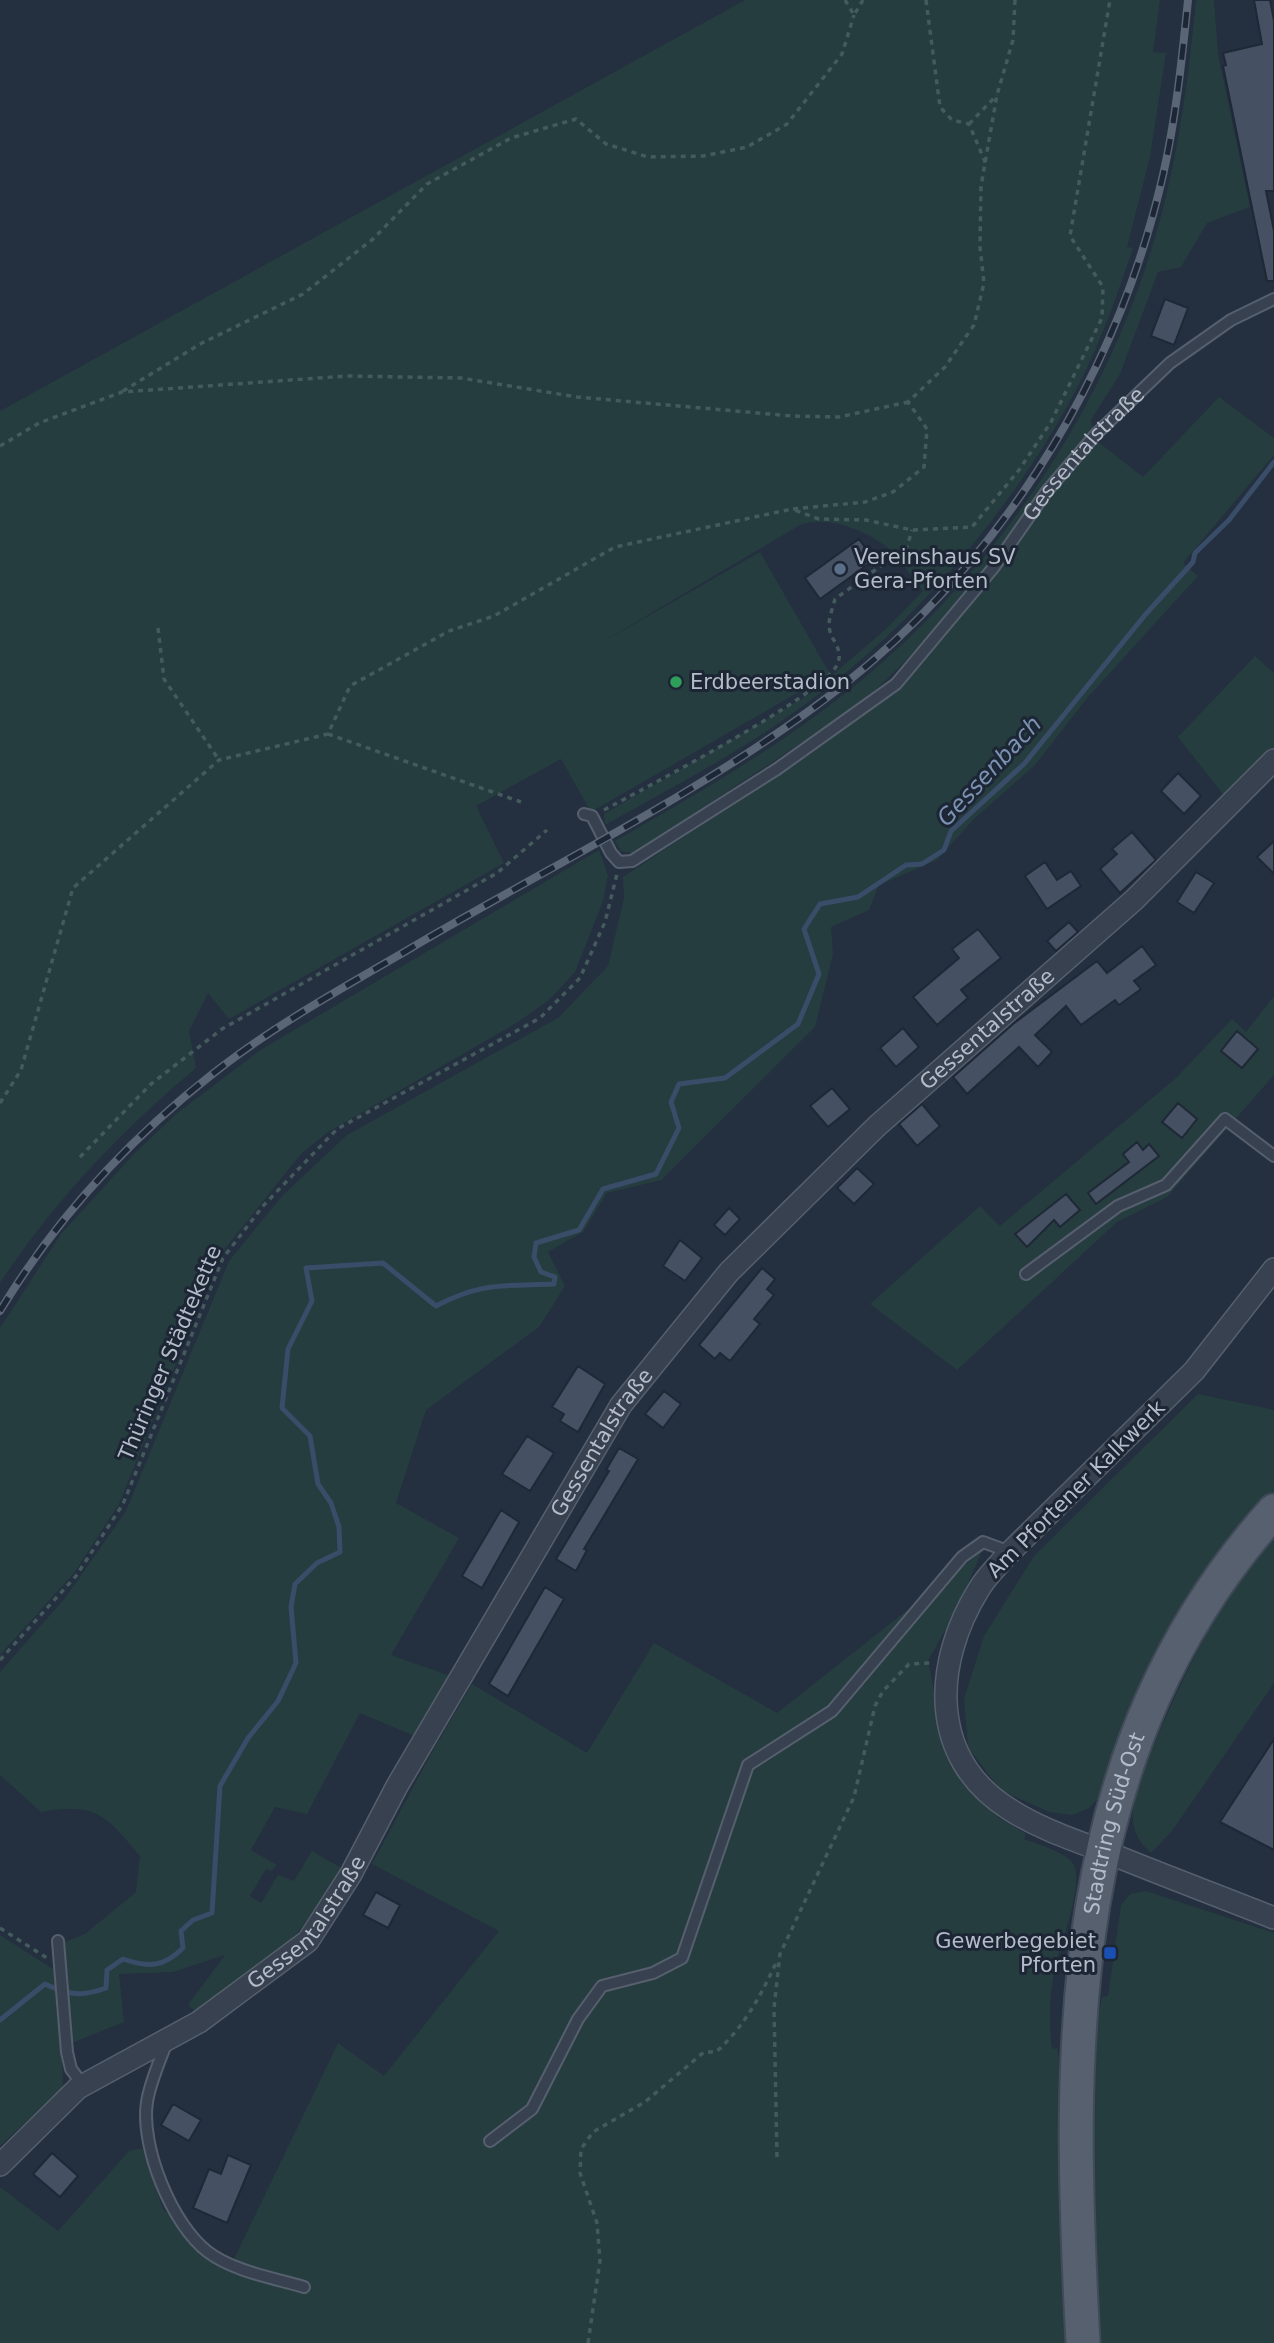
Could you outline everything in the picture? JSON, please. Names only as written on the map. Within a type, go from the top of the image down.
[{"type":"main road","name":"Stadtring Süd-Ost","points":[[1083,2343],[1076,2204],[1077,2034],[1086,1938],[1102,1851],[1130,1754],[1185,1633],[1248,1540],[1274,1511]]},
{"type":"street","name":"Gessentalstraße","points":[[0,2165],[83,2085],[200,2022],[308,1941],[351,1874],[397,1786],[621,1405],[729,1272],[877,1126],[1134,900],[1274,760]]},
{"type":"street","name":"Am Pfortener Kalkwerk","points":[[1274,1269],[1194,1371],[1010,1552],[979,1588],[957,1632],[947,1670],[945,1697],[948,1726],[959,1757],[978,1781],[1008,1809],[1057,1833],[1274,1917]]},
{"type":"lane","name":"Gessentalstraße","points":[[620,862],[632,861],[696,822],[896,684],[995,567],[1047,491],[1096,433],[1170,363],[1231,320],[1274,299]]},
{"type":"lane","points":[[588,815],[611,853],[620,862]]},
{"type":"lane","points":[[1026,1274],[1118,1206],[1166,1185],[1225,1119],[1274,1156]]},
{"type":"lane","points":[[490,2141],[532,2109],[578,2019],[602,1986],[653,1973],[682,1958],[748,1765],[832,1711],[962,1557],[983,1542],[1010,1552]]},
{"type":"lane","points":[[58,1941],[67,2052],[71,2068],[83,2085]]},
{"type":"lane","points":[[168,2038],[150,2089],[146,2113],[148,2137],[170,2206],[192,2239],[209,2254],[304,2287]]},
{"type":"path","points":[[845,0],[854,15]]},
{"type":"path","points":[[0,446],[39,423],[122,392],[202,343],[303,294],[373,239],[427,184],[512,138],[576,119],[606,144],[648,157],[704,156],[747,146],[787,124],[842,54],[854,15],[863,0]]},
{"type":"path","points":[[926,0],[940,107],[952,120],[969,124]]},
{"type":"path","points":[[122,392],[347,376],[461,377],[577,397],[792,416],[839,417],[908,402],[945,367],[974,325],[984,283],[980,247],[981,186],[997,95],[1013,40],[1015,0]]},
{"type":"path","points":[[792,509],[819,519],[866,520],[912,530],[972,527],[1019,470],[1051,422],[1102,318],[1102,287],[1070,236],[1110,0]]},
{"type":"path","points":[[969,124],[997,95]]},
{"type":"path","points":[[969,124],[986,165]]},
{"type":"path","points":[[328,734],[350,686],[449,631],[494,616],[615,547],[792,509],[865,502],[894,492],[924,467],[927,429],[908,402]]},
{"type":"path","points":[[588,815],[745,731],[809,691],[830,674],[837,666],[840,654],[829,628],[835,599],[907,547],[912,530]]},
{"type":"path","points":[[158,628],[164,679],[219,760]]},
{"type":"path","points":[[0,1103],[21,1070],[73,888],[219,760],[328,734],[521,802]]},
{"type":"path","points":[[80,1157],[152,1084],[222,1029],[497,873],[547,830]]},
{"type":"path","name":"Thüringer Städtekette","points":[[0,1660],[75,1576],[123,1504],[223,1258],[262,1206],[337,1129],[540,1018],[580,978],[605,922],[620,862]]},
{"type":"path","points":[[588,2343],[595,2311],[600,2261],[597,2223],[580,2173],[581,2149],[593,2132],[645,2102],[705,2052],[716,2053],[735,2036],[754,2008],[855,1797],[865,1742],[883,1691],[909,1664],[935,1664],[947,1670]]},
{"type":"path","points":[[0,1928],[59,1970]]},
{"type":"path","points":[[777,2157],[774,2008],[780,1954]]},
{"type":"green space","points":[[745,0],[1160,0],[1153,52],[1166,53],[1150,157],[1127,247],[1133,248],[1104,328],[1068,405],[1014,490],[983,531],[916,608],[879,644],[800,708],[753,740],[605,825],[604,814],[810,694],[886,629],[923,591],[897,558],[879,541],[846,526],[811,522],[800,525],[594,647],[760,552],[830,674],[591,812],[561,759],[476,806],[504,863],[229,1019],[208,993],[189,1031],[196,1068],[90,1168],[43,1223],[0,1283],[0,411]]},
{"type":"green space","points":[[1196,0],[1214,0],[1218,54],[1250,207],[1207,223],[1181,267],[1158,272],[1120,374],[1091,420],[1093,429],[966,592],[912,654],[883,683],[851,709],[632,853],[621,851],[615,841],[774,745],[863,679],[911,636],[956,589],[998,539],[1036,487],[1071,432],[1102,374],[1128,315],[1150,254],[1167,192],[1180,128]]},
{"type":"green space","points":[[1219,397],[1274,438],[1274,455],[1183,563],[1198,576],[1088,697],[1035,765],[973,820],[937,860],[879,885],[869,910],[831,927],[833,955],[815,1027],[661,1180],[607,1193],[583,1232],[548,1252],[565,1286],[539,1327],[426,1410],[396,1503],[459,1538],[391,1655],[453,1677],[419,1738],[360,1713],[307,1814],[275,1807],[251,1850],[277,1865],[271,1871],[266,1869],[250,1896],[261,1903],[278,1875],[294,1881],[312,1851],[343,1869],[284,1952],[200,2015],[188,2005],[225,1955],[173,1972],[119,1974],[124,2022],[62,2047],[63,2088],[0,2146],[0,1935],[56,1971],[62,1943],[85,1934],[136,1892],[140,1856],[118,1830],[98,1815],[75,1809],[41,1812],[0,1775],[0,1672],[66,1597],[126,1511],[229,1261],[282,1196],[347,1135],[558,1018],[608,966],[624,898],[623,877],[779,774],[900,688],[965,612],[1052,493],[1097,441],[1143,477]]},
{"type":"green space","points":[[1255,656],[1274,673],[1274,752],[1226,798],[1178,737]]},
{"type":"green space","points":[[599,850],[608,875],[603,901],[575,972],[549,1000],[518,1022],[328,1132],[301,1154],[220,1255],[119,1504],[74,1573],[0,1655],[0,1328],[61,1234],[134,1154],[176,1114],[262,1049]]},
{"type":"green space","points":[[1274,996],[1274,1075],[1167,1197],[1117,1222],[957,1370],[870,1304],[980,1206],[1000,1226],[1175,1079],[1232,1019],[1246,1032]]},
{"type":"green space","points":[[1198,1394],[1274,1410],[1274,1492],[1247,1525],[1102,1794],[1089,1808],[1073,1815],[1049,1812],[1000,1790],[968,1747],[964,1699],[984,1636],[1034,1556]]},
{"type":"green space","points":[[1274,1531],[1274,1683],[1172,1831],[1151,1853],[1139,1839],[1133,1823],[1134,1801],[1142,1772],[1182,1681],[1209,1629]]},
{"type":"green space","points":[[982,1551],[955,1613],[928,1661],[940,1721],[955,1772],[961,1771],[999,1818],[1026,1834],[1024,1839],[1060,1853],[1075,1867],[1075,1891],[1054,1973],[1050,2011],[1052,2049],[1057,2048],[1063,2080],[1073,2343],[0,2343],[0,2187],[58,2231],[129,2151],[142,2148],[163,2209],[185,2229],[184,2233],[234,2259],[338,2043],[384,2076],[499,1931],[372,1864],[472,1684],[587,1753],[654,1643],[777,1713]]},
{"type":"green space","points":[[1146,1891],[1274,1933],[1274,2343],[1096,2343],[1091,2264],[1093,2041],[1102,1997],[1108,1996],[1121,1905],[1130,1894]]},
{"type":"building","points":[[1254,0],[1270,0],[1274,21],[1274,191],[1266,191],[1274,231],[1274,281],[1267,281],[1223,66],[1226,65],[1223,53],[1262,44]]},
{"type":"building","points":[[1165,299],[1188,308],[1174,345],[1151,336]]},
{"type":"building","name":"Vereinshaus SV Gera-Pforten","points":[[859,539],[874,560],[820,599],[805,578]]},
{"type":"building","points":[[1178,773],[1201,796],[1184,814],[1161,791]]},
{"type":"building","points":[[1132,832],[1156,860],[1120,893],[1100,869],[1117,854],[1112,849]]},
{"type":"building","points":[[1274,841],[1274,874],[1257,857]]},
{"type":"building","points":[[1045,862],[1057,880],[1071,871],[1081,886],[1047,909],[1025,876]]},
{"type":"building","points":[[1196,872],[1214,883],[1194,913],[1177,902]]},
{"type":"building","points":[[1069,922],[1078,932],[1056,951],[1047,941]]},
{"type":"building","points":[[978,929],[1001,958],[961,990],[968,998],[937,1025],[913,997],[959,958],[952,949]]},
{"type":"building","points":[[1142,946],[1156,965],[1134,981],[1141,989],[1119,1005],[1115,1000],[1081,1025],[1066,1006],[1035,1035],[1052,1052],[1038,1067],[1019,1047],[967,1094],[953,1077],[1013,1024],[1097,961],[1107,973]]},
{"type":"building","points":[[903,1028],[919,1047],[896,1067],[880,1048]]},
{"type":"building","points":[[1237,1031],[1258,1049],[1242,1068],[1221,1051]]},
{"type":"building","points":[[832,1088],[850,1109],[828,1127],[810,1106]]},
{"type":"building","points":[[1178,1103],[1197,1119],[1182,1138],[1162,1122]]},
{"type":"building","points":[[922,1104],[940,1126],[917,1146],[899,1124]]},
{"type":"building","points":[[1137,1142],[1143,1150],[1149,1144],[1159,1156],[1096,1204],[1088,1193],[1129,1162],[1123,1154]]},
{"type":"building","points":[[857,1168],[874,1184],[854,1204],[837,1188]]},
{"type":"building","points":[[1066,1194],[1080,1210],[1060,1227],[1054,1220],[1027,1247],[1015,1234]]},
{"type":"building","points":[[729,1208],[740,1219],[725,1235],[714,1225]]},
{"type":"building","points":[[680,1240],[702,1258],[685,1281],[663,1266]]},
{"type":"building","points":[[762,1268],[775,1279],[767,1289],[774,1295],[754,1319],[760,1324],[730,1361],[720,1353],[715,1359],[699,1345]]},
{"type":"building","points":[[578,1366],[605,1384],[578,1432],[560,1421],[564,1414],[552,1407]]},
{"type":"building","points":[[664,1391],[681,1404],[663,1428],[645,1414]]},
{"type":"building","points":[[527,1436],[554,1453],[530,1491],[502,1474]]},
{"type":"building","points":[[619,1448],[638,1459],[584,1549],[587,1550],[576,1571],[556,1559],[609,1471],[606,1470]]},
{"type":"building","points":[[501,1510],[519,1522],[482,1588],[462,1576]]},
{"type":"building","points":[[545,1587],[564,1599],[508,1696],[489,1684]]},
{"type":"building","points":[[1274,1739],[1274,1850],[1220,1822]]},
{"type":"building","points":[[376,1892],[400,1905],[388,1928],[363,1915]]},
{"type":"building","points":[[173,2104],[201,2120],[189,2141],[161,2125]]},
{"type":"building","points":[[52,2153],[78,2176],[60,2197],[33,2174]]},
{"type":"building","points":[[228,2155],[251,2165],[227,2223],[193,2208],[209,2169],[221,2174]]},
{"type":"waterway","name":"Gessenbach","points":[[0,2020],[45,1984],[61,1991],[90,1993],[106,1988],[107,1970],[123,1959],[141,1964],[156,1964],[169,1959],[183,1948],[181,1931],[193,1920],[212,1913],[220,1786],[248,1738],[278,1701],[296,1663],[291,1607],[295,1584],[317,1563],[340,1552],[339,1527],[331,1503],[318,1484],[310,1436],[282,1408],[288,1349],[312,1301],[306,1268],[383,1263],[436,1306],[480,1289],[554,1284],[555,1277],[541,1272],[534,1257],[536,1243],[579,1230],[603,1189],[656,1174],[679,1128],[671,1102],[679,1084],[725,1078],[798,1024],[819,974],[804,929],[820,904],[858,897],[906,865],[922,864],[944,850],[951,831],[1024,764],[1145,615],[1193,562],[1195,553],[1229,520],[1274,462]]},
{"type":"railway","points":[[0,1311],[44,1245],[94,1184],[149,1128],[233,1058],[330,995],[664,805],[765,742],[877,657],[935,601],[988,539],[1036,473],[1078,403],[1113,329],[1141,253],[1163,175],[1175,110],[1188,0]]},
{"type":"place","name":"Vereinshaus SV Gera-Pforten","points":[[840,569]]},
{"type":"place","name":"Erdbeerstadion","points":[[676,682]]},
{"type":"place","name":"Gewerbegebiet Pforten","points":[[1110,1953]]}]
